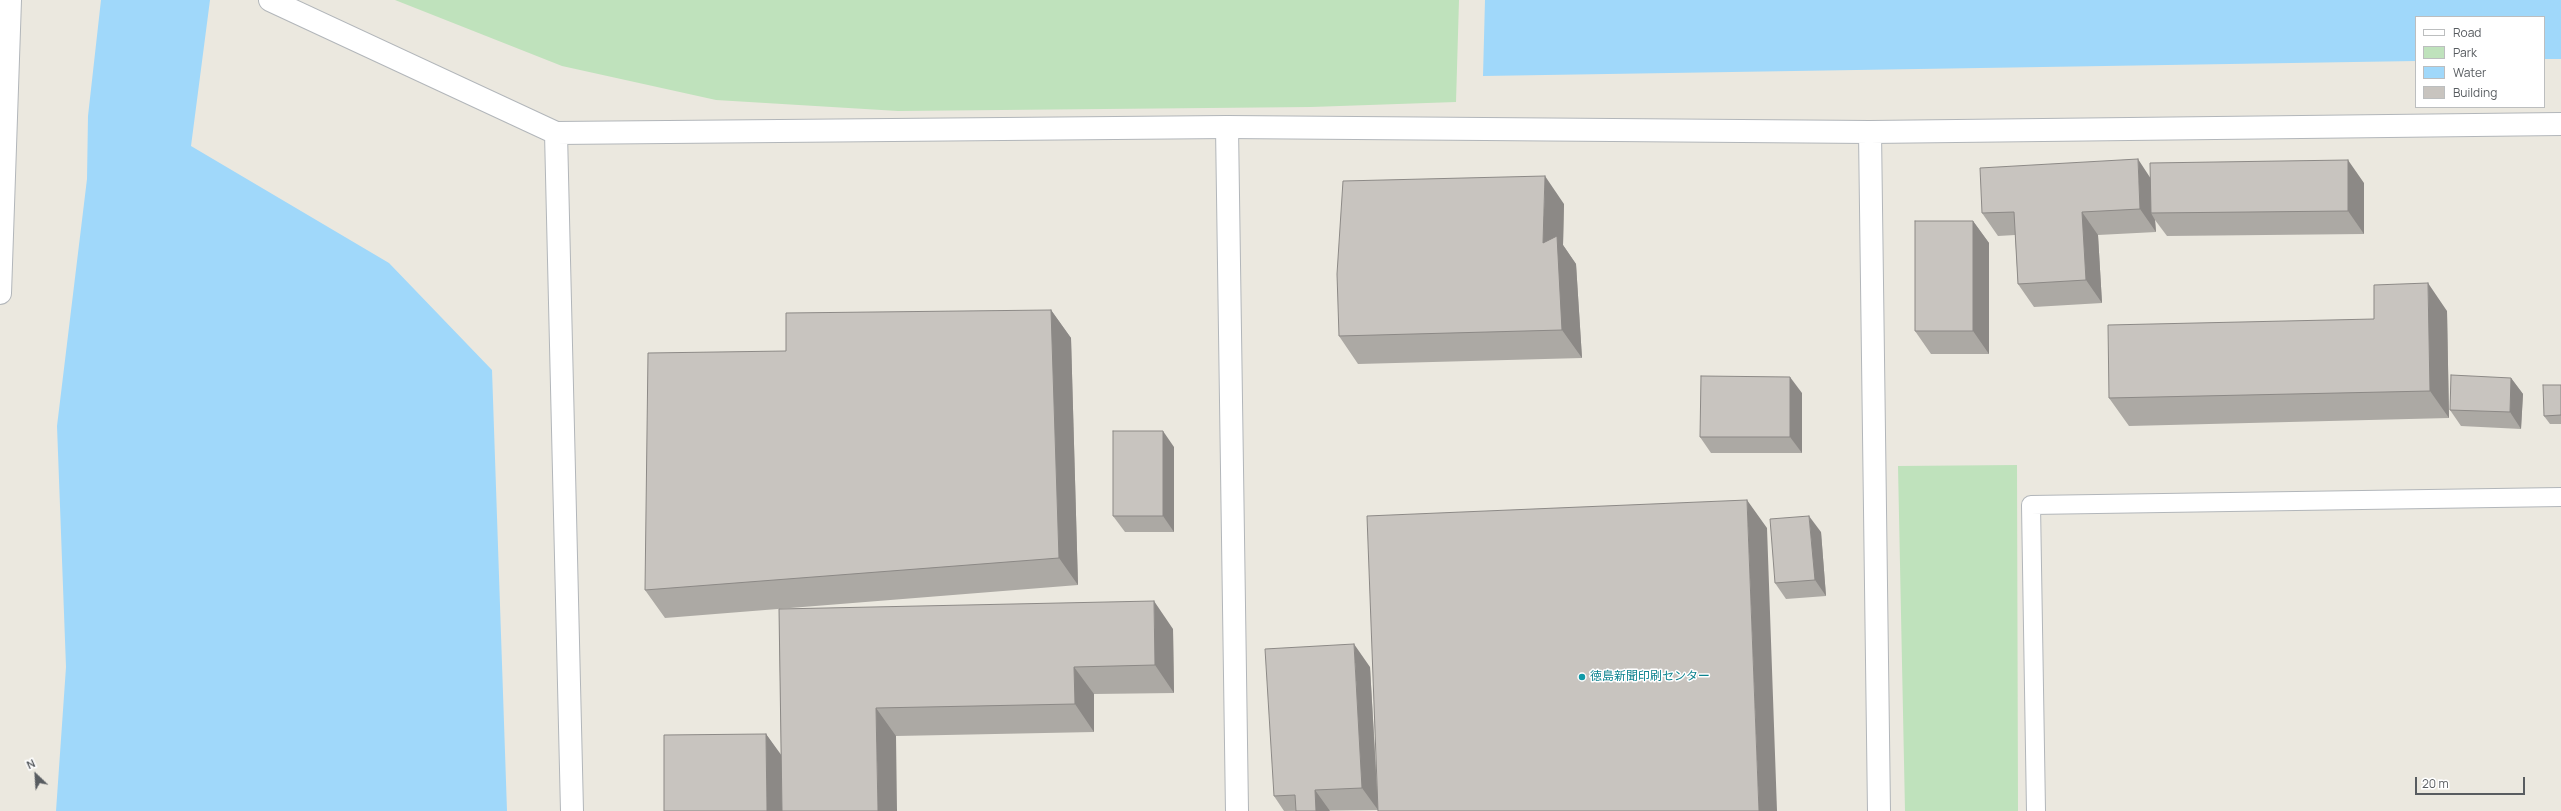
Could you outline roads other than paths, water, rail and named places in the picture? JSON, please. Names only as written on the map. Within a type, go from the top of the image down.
[{"type":"street","points":[[0,293],[10,0]]},
{"type":"street","points":[[270,0],[556,133],[1227,127],[1870,132],[2561,124]]},
{"type":"street","points":[[1227,127],[1237,811]]},
{"type":"street","points":[[1870,132],[1879,811]]},
{"type":"street","points":[[556,133],[572,811]]},
{"type":"lane","points":[[2036,811],[2031,505],[2561,497]]},
{"type":"water","points":[[101,0],[210,0],[191,146],[389,263],[492,370],[507,811],[56,811],[66,667],[57,426],[87,179],[88,116]]},
{"type":"water","points":[[1485,0],[2561,0],[2561,59],[2545,59],[2545,16],[2415,16],[2415,61],[1483,76]]},
{"type":"place","name":"徳島新聞印刷センター","points":[[1582,677]]}]
